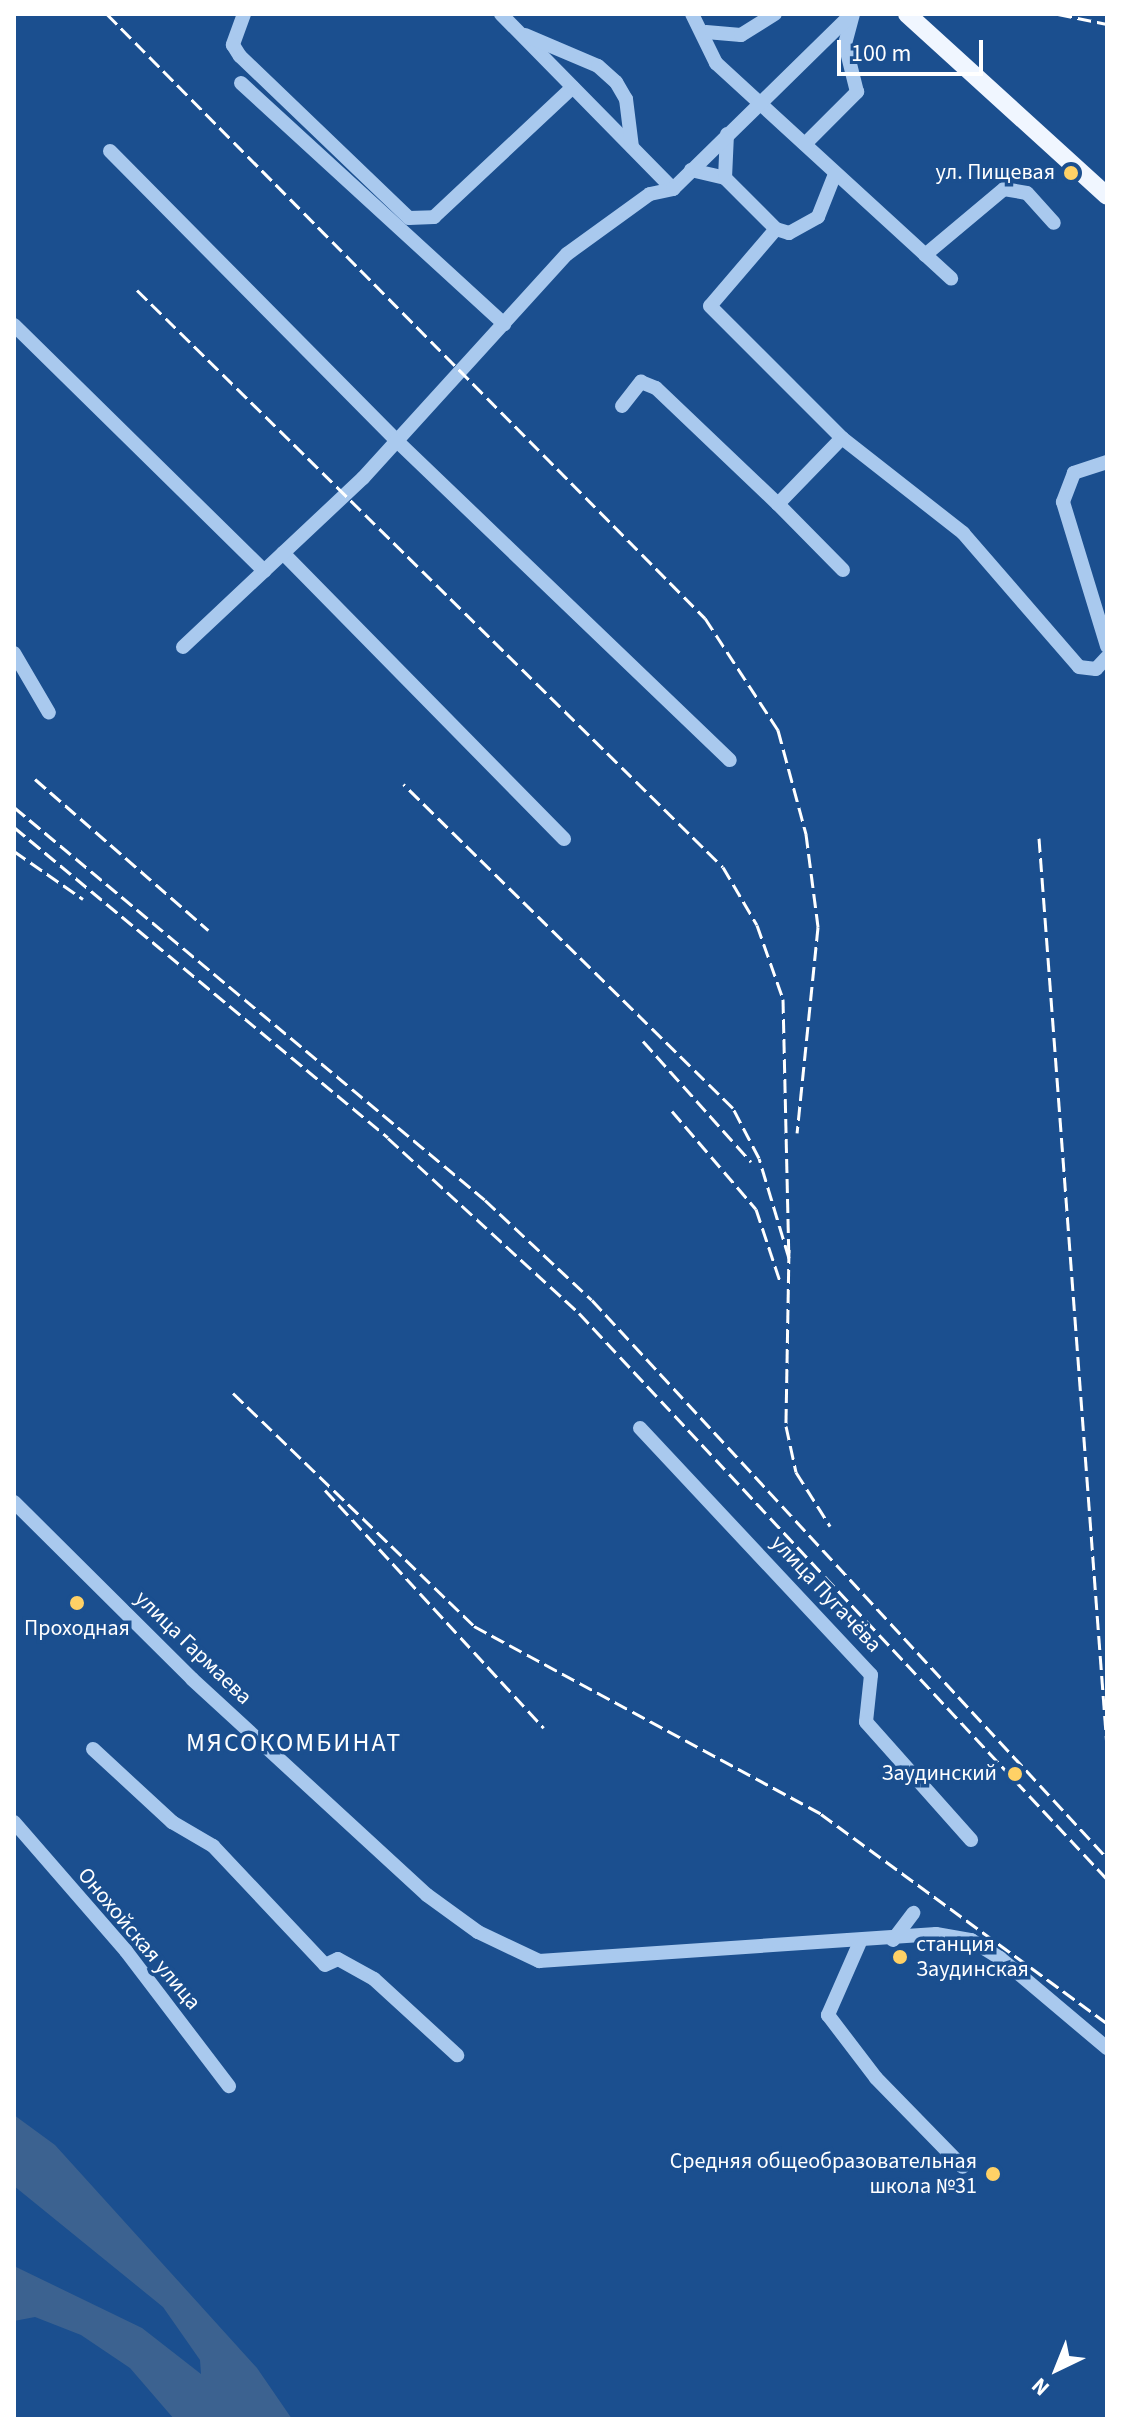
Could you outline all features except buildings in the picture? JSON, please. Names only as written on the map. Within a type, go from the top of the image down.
[{"type":"main road","points":[[907,14],[1107,196]]},
{"type":"street","points":[[244,14],[233,45],[240,56],[409,218],[434,217],[573,87]]},
{"type":"street","points":[[501,14],[673,189]]},
{"type":"street","points":[[692,14],[706,32],[716,63],[760,99],[835,174],[951,278]]},
{"type":"street","points":[[706,32],[741,35],[775,14]]},
{"type":"street","points":[[183,647],[397,441],[504,324],[611,219],[673,189],[760,99],[852,14]]},
{"type":"street","points":[[805,144],[857,92],[845,55],[852,14]]},
{"type":"street","points":[[520,33],[598,66],[616,82],[626,99],[632,147]]},
{"type":"street","points":[[241,83],[504,324]]},
{"type":"street","points":[[725,178],[727,134]]},
{"type":"street","points":[[110,151],[397,441],[730,760]]},
{"type":"street","points":[[691,170],[725,178],[776,229],[789,233],[818,217],[835,174]]},
{"type":"street","points":[[925,255],[1004,189],[1027,193],[1054,223]]},
{"type":"street","points":[[776,229],[710,306],[842,438],[973,542],[992,574],[1079,667],[1096,669],[1107,658]]},
{"type":"street","points":[[14,325],[264,571]]},
{"type":"street","points":[[622,406],[641,382],[656,388],[843,570]]},
{"type":"street","points":[[778,504],[842,438]]},
{"type":"street","points":[[1107,462],[1074,473],[1063,502],[1107,646]]},
{"type":"street","points":[[283,553],[564,839]]},
{"type":"street","points":[[14,653],[49,713]]},
{"type":"street","name":"улица Пугачёва","points":[[640,1428],[871,1675],[866,1722],[971,1840]]},
{"type":"street","name":"улица Гармаева","points":[[14,1502],[192,1679],[427,1895],[478,1932],[539,1961],[860,1942]]},
{"type":"street","points":[[93,1749],[172,1822],[213,1846],[325,1965],[338,1959],[374,1979],[457,2055]]},
{"type":"street","name":"Онохойская улица","points":[[14,1822],[126,1951],[229,2086]]},
{"type":"street","points":[[893,1940],[913,1913]]},
{"type":"street","points":[[963,2167],[876,2078],[828,2015],[860,1942],[893,1940],[929,1932],[971,1940],[1107,2048]]},
{"type":"water","points":[[14,2115],[55,2145],[257,2368],[292,2419],[174,2419],[130,2368],[81,2335],[35,2317],[14,2321],[14,2266],[142,2328],[201,2374],[200,2360],[163,2307],[14,2186]]},
{"type":"railway","points":[[107,14],[705,618],[778,730],[806,834],[818,927],[797,1133]]},
{"type":"railway","points":[[1058,14],[1107,24]]},
{"type":"railway","points":[[137,290],[723,867],[757,925],[783,999],[789,1258],[759,1158],[733,1108],[403,784]]},
{"type":"railway","points":[[35,779],[208,930]]},
{"type":"railway","points":[[14,807],[485,1200],[592,1300],[1107,1858]]},
{"type":"railway","points":[[14,827],[388,1138],[579,1313],[1107,1879]]},
{"type":"railway","points":[[1039,838],[1107,1747]]},
{"type":"railway","points":[[14,851],[83,899]]},
{"type":"railway","points":[[643,1041],[751,1162]]},
{"type":"railway","points":[[672,1111],[756,1209],[780,1281]]},
{"type":"railway","points":[[789,1249],[786,1426],[796,1472],[830,1526]]},
{"type":"railway","points":[[233,1393],[474,1626],[821,1814],[1107,2023]]},
{"type":"railway","points":[[325,1490],[544,1728]]},
{"type":"place","name":"ул. Пищевая","points":[[1071,173]]},
{"type":"place","name":"Проходная","points":[[77,1603]]},
{"type":"place","name":"Заудинский","points":[[1015,1774]]},
{"type":"place","name":"станция Заудинская","points":[[900,1957]]},
{"type":"place","name":"Средняя общеобразовательная школа №31","points":[[993,2174]]},
{"type":"district","name":"МЯСОКОМБИНАТ","points":[[294,1743]]}]
